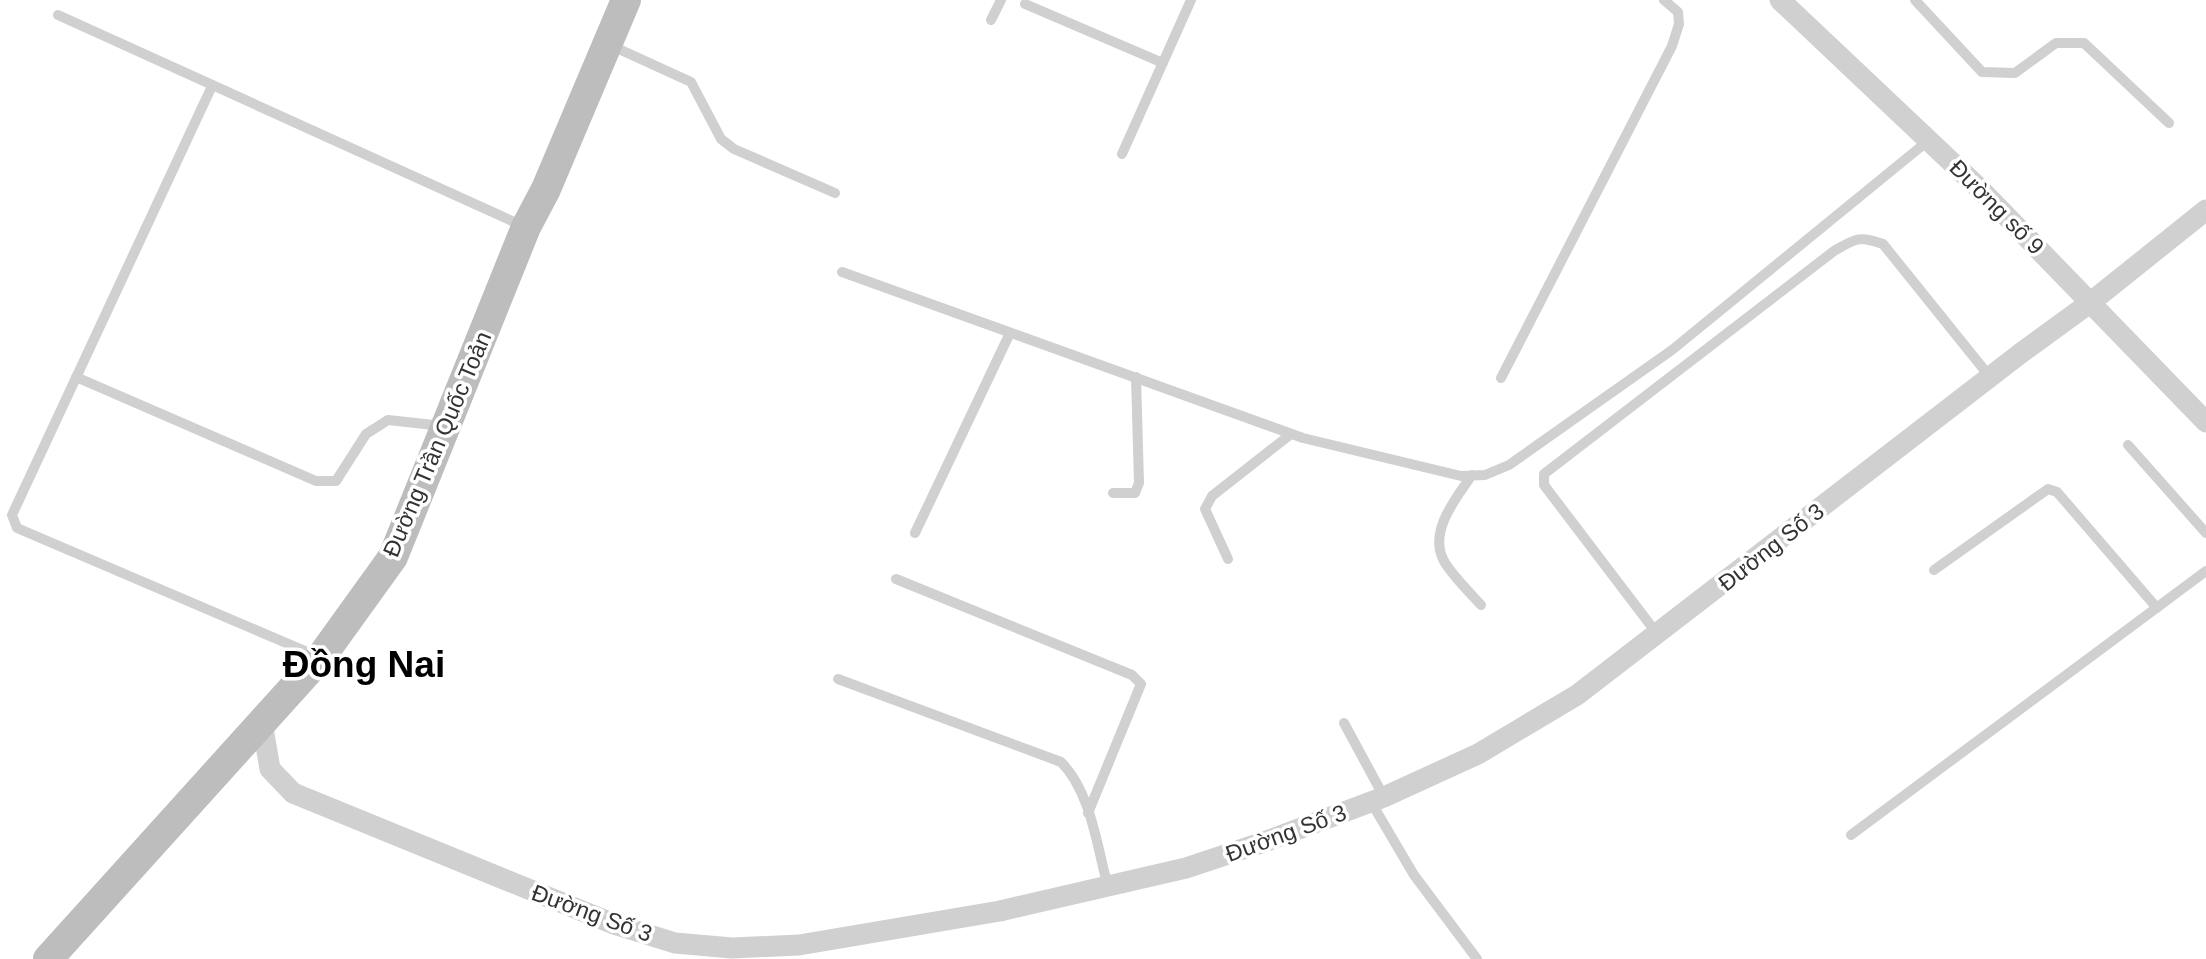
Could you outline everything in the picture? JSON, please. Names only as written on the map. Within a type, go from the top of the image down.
[{"type":"main road","name":"Đường Trần Quốc Toản","points":[[48,959],[321,657],[393,557],[526,227],[547,189],[626,0]]},
{"type":"street","name":"Đường số 9","points":[[1780,0],[1929,140],[2206,422]]},
{"type":"street","name":"Đường Số 3","points":[[262,722],[270,769],[293,793],[614,924],[675,943],[732,948],[799,945],[1000,911],[1186,868],[1377,799],[1478,754],[1577,695],[2091,302],[2206,210]]},
{"type":"lane","points":[[992,20],[1001,0]]},
{"type":"lane","points":[[1122,155],[1191,0]]},
{"type":"lane","points":[[1501,378],[1672,46],[1679,24],[1678,12],[1664,0]]},
{"type":"lane","points":[[1914,0],[1982,72],[2015,73],[2056,43],[2084,43],[2169,123]]},
{"type":"lane","points":[[1025,4],[1163,63]]},
{"type":"lane","points":[[58,15],[526,227]]},
{"type":"lane","points":[[608,44],[691,82],[721,139],[734,149],[835,193]]},
{"type":"lane","points":[[212,86],[12,515],[17,528],[321,657]]},
{"type":"lane","points":[[842,272],[1291,433],[1461,476],[1485,475],[1509,465],[1672,350],[1929,140]]},
{"type":"lane","points":[[1658,635],[1544,485],[1544,474],[1834,251],[1857,237],[1869,238],[1883,244],[1990,377]]},
{"type":"lane","points":[[915,533],[1010,332]]},
{"type":"lane","points":[[76,377],[316,481],[336,481],[366,434],[388,421],[445,427]]},
{"type":"lane","points":[[1113,493],[1135,493],[1139,483],[1136,377]]},
{"type":"lane","points":[[1228,559],[1205,509],[1212,496],[1291,433]]},
{"type":"lane","points":[[2128,445],[2206,533]]},
{"type":"lane","points":[[1472,475],[1445,514],[1441,527],[1441,543],[1442,558],[1480,605]]},
{"type":"lane","points":[[1934,570],[2048,489],[2057,492],[2157,608]]},
{"type":"lane","points":[[1851,835],[2206,571]]},
{"type":"lane","points":[[896,579],[1132,675],[1141,684],[1088,813]]},
{"type":"lane","points":[[838,679],[1061,762],[1073,775],[1088,813],[1108,887]]},
{"type":"lane","points":[[1344,723],[1414,875],[1477,959]]},
{"type":"district","name":"Đồng Nai","points":[[364,664]]}]
